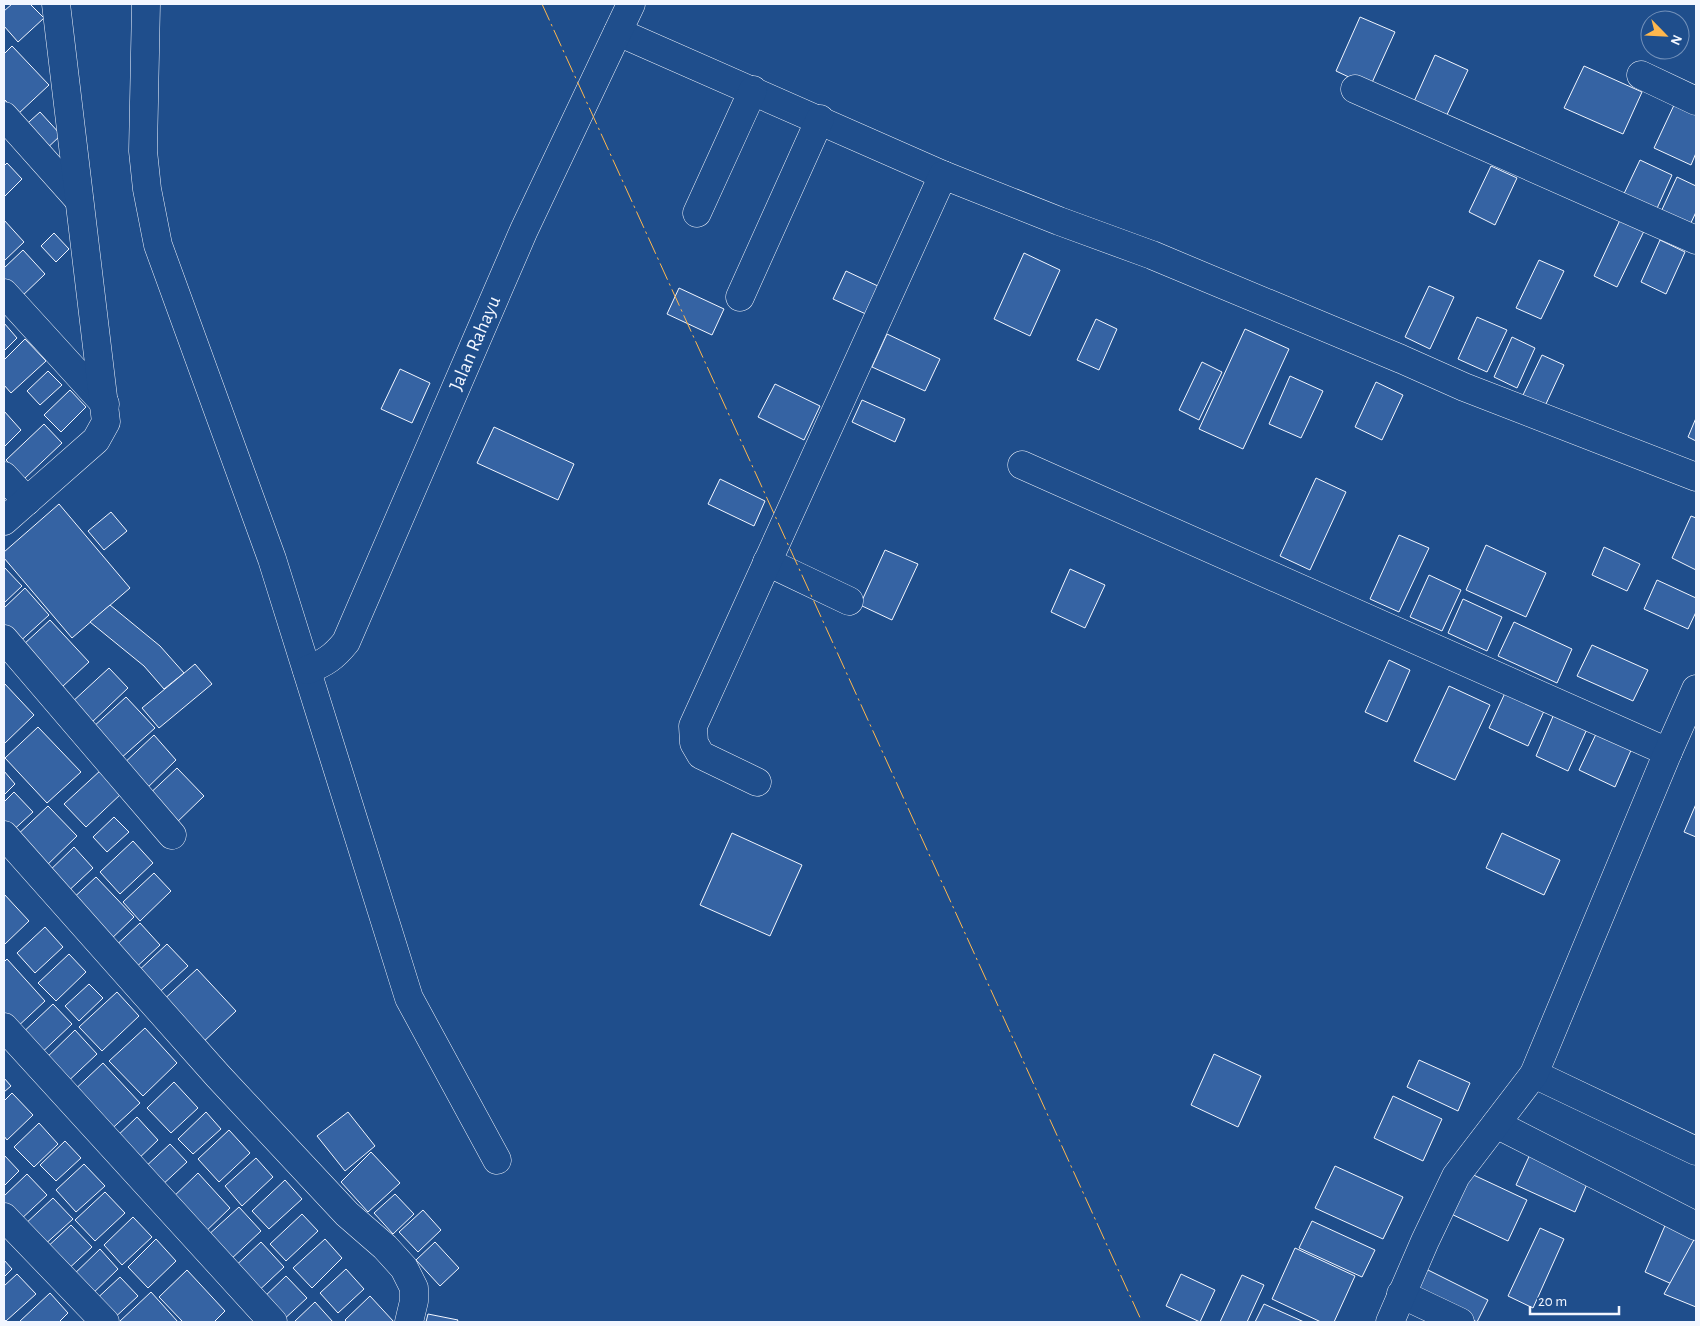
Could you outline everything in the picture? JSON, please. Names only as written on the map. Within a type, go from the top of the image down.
[{"type":"street","points":[[4,521],[96,440],[106,422],[56,4]]},
{"type":"street","points":[[146,4],[143,151],[158,245],[272,559],[409,998],[497,1160]]},
{"type":"street","name":"Jalan Rahayu","points":[[307,670],[322,664],[336,655],[346,642],[524,230],[631,4]]},
{"type":"street","points":[[618,32],[944,175],[1059,221],[1152,255],[1402,359],[1464,387],[1696,477]]},
{"type":"street","points":[[1641,75],[1696,101]]},
{"type":"street","points":[[1355,89],[1696,240]]},
{"type":"street","points":[[697,213],[753,90]]},
{"type":"street","points":[[4,116],[79,200]]},
{"type":"street","points":[[740,297],[820,119]]},
{"type":"street","points":[[757,782],[700,755],[694,743],[693,726],[766,562],[944,175]]},
{"type":"street","points":[[4,293],[105,404]]},
{"type":"street","points":[[1022,465],[1668,752]]},
{"type":"street","points":[[4,476],[27,501]]},
{"type":"street","points":[[766,562],[849,601]]},
{"type":"street","points":[[4,639],[172,835]]},
{"type":"street","points":[[1390,1322],[1401,1294],[1456,1176],[1534,1074],[1696,689]]},
{"type":"street","points":[[4,835],[218,1076],[347,1214],[385,1247],[404,1268],[414,1288],[414,1301],[410,1322]]},
{"type":"street","points":[[4,1027],[273,1322]]},
{"type":"street","points":[[1534,1074],[1696,1151]]},
{"type":"street","points":[[1496,1124],[1696,1226]]},
{"type":"street","points":[[4,1217],[105,1322]]},
{"type":"street","points":[[1401,1294],[1460,1322]]},
{"type":"building","points":[[12,4],[30,4],[44,18],[18,42],[4,26],[4,11]]},
{"type":"building","points":[[1360,17],[1395,32],[1370,87],[1336,71]]},
{"type":"building","points":[[12,46],[49,85],[18,114],[4,99],[4,54]]},
{"type":"building","points":[[1435,55],[1468,70],[1444,121],[1412,106]]},
{"type":"building","points":[[1584,66],[1642,92],[1623,134],[1564,108]]},
{"type":"building","points":[[1675,103],[1696,113],[1696,153],[1691,165],[1654,148]]},
{"type":"building","points":[[40,112],[61,135],[42,153],[20,130]]},
{"type":"building","points":[[1640,160],[1672,175],[1654,215],[1621,200]]},
{"type":"building","points":[[7,163],[22,179],[4,197],[4,166]]},
{"type":"building","points":[[1491,166],[1517,178],[1495,225],[1469,212]]},
{"type":"building","points":[[1677,177],[1696,186],[1696,212],[1689,227],[1660,214]]},
{"type":"building","points":[[4,220],[24,242],[4,261]]},
{"type":"building","points":[[1620,220],[1644,231],[1617,287],[1594,276]]},
{"type":"building","points":[[54,233],[69,249],[56,262],[41,246]]},
{"type":"building","points":[[1660,240],[1685,252],[1666,294],[1641,282]]},
{"type":"building","points":[[23,250],[45,274],[19,299],[4,283],[4,268]]},
{"type":"building","points":[[1024,253],[1060,270],[1030,336],[994,319]]},
{"type":"building","points":[[1539,260],[1564,271],[1541,319],[1516,308]]},
{"type":"building","points":[[846,271],[880,287],[868,315],[833,299]]},
{"type":"building","points":[[1429,286],[1454,297],[1430,349],[1405,337]]},
{"type":"building","points":[[679,288],[724,309],[712,335],[667,314]]},
{"type":"building","points":[[1477,317],[1507,330],[1487,372],[1458,359]]},
{"type":"building","points":[[1096,319],[1117,329],[1099,370],[1077,360]]},
{"type":"building","points":[[4,323],[17,338],[4,351]]},
{"type":"building","points":[[1245,329],[1289,349],[1243,449],[1199,429]]},
{"type":"building","points":[[887,334],[940,359],[925,391],[872,367]]},
{"type":"building","points":[[1512,337],[1535,348],[1517,388],[1494,377]]},
{"type":"building","points":[[25,339],[46,361],[11,393],[4,385],[4,360]]},
{"type":"building","points":[[1542,355],[1564,365],[1545,406],[1523,395]]},
{"type":"building","points":[[1202,362],[1222,372],[1199,420],[1179,410]]},
{"type":"building","points":[[400,369],[430,383],[412,423],[381,409]]},
{"type":"building","points":[[48,371],[62,385],[40,405],[27,391]]},
{"type":"building","points":[[1290,376],[1323,391],[1301,438],[1269,424]]},
{"type":"building","points":[[1376,382],[1403,395],[1382,440],[1355,427]]},
{"type":"building","points":[[775,384],[820,406],[804,440],[758,417]]},
{"type":"building","points":[[70,390],[86,407],[61,432],[44,415]]},
{"type":"building","points":[[862,400],[905,419],[895,442],[852,422]]},
{"type":"building","points":[[4,411],[21,430],[4,447]]},
{"type":"building","points":[[1696,418],[1696,441],[1688,437]]},
{"type":"building","points":[[44,424],[62,443],[24,479],[6,460]]},
{"type":"building","points":[[494,427],[574,464],[558,500],[477,463]]},
{"type":"building","points":[[1316,478],[1346,492],[1310,570],[1280,556]]},
{"type":"building","points":[[720,479],[765,501],[754,526],[708,504]]},
{"type":"building","points":[[59,504],[130,588],[72,638],[4,558],[4,552]]},
{"type":"building","points":[[111,512],[127,531],[104,550],[88,531]]},
{"type":"building","points":[[1691,516],[1696,518],[1696,570],[1672,558]]},
{"type":"building","points":[[1399,535],[1429,548],[1399,612],[1370,599]]},
{"type":"building","points":[[1486,545],[1546,573],[1526,617],[1466,590]]},
{"type":"building","points":[[1604,547],[1640,564],[1627,591],[1592,575]]},
{"type":"building","points":[[885,550],[918,564],[892,620],[860,605]]},
{"type":"building","points":[[4,567],[22,586],[4,603]]},
{"type":"building","points":[[1070,569],[1105,585],[1085,628],[1051,612]]},
{"type":"building","points":[[1429,575],[1461,590],[1442,631],[1410,617]]},
{"type":"building","points":[[1657,580],[1696,598],[1696,612],[1688,629],[1644,609]]},
{"type":"building","points":[[25,588],[49,615],[16,645],[4,632],[4,608]]},
{"type":"building","points":[[1463,599],[1502,617],[1487,651],[1448,633]]},
{"type":"building","points":[[110,605],[160,646],[184,673],[164,689],[144,666],[90,622]]},
{"type":"building","points":[[50,620],[89,662],[62,687],[23,645]]},
{"type":"building","points":[[1514,622],[1572,649],[1557,683],[1498,656]]},
{"type":"building","points":[[1592,645],[1648,670],[1633,701],[1577,676]]},
{"type":"building","points":[[1389,660],[1410,670],[1387,722],[1365,712]]},
{"type":"building","points":[[195,664],[212,684],[159,728],[142,708]]},
{"type":"building","points":[[109,668],[128,688],[90,724],[71,703]]},
{"type":"building","points":[[4,683],[34,715],[4,744]]},
{"type":"building","points":[[1449,686],[1490,705],[1455,780],[1414,761]]},
{"type":"building","points":[[1505,693],[1544,711],[1528,746],[1489,728]]},
{"type":"building","points":[[126,697],[155,728],[120,759],[92,728]]},
{"type":"building","points":[[1554,714],[1587,729],[1568,771],[1536,756]]},
{"type":"building","points":[[38,727],[81,772],[47,803],[5,758]]},
{"type":"building","points":[[1597,732],[1632,748],[1615,787],[1579,770]]},
{"type":"building","points":[[154,735],[176,760],[143,792],[120,767]]},
{"type":"building","points":[[177,768],[204,796],[172,827],[145,798]]},
{"type":"building","points":[[101,770],[122,793],[86,827],[64,804]]},
{"type":"building","points":[[4,771],[15,784],[4,795]]},
{"type":"building","points":[[14,792],[33,812],[9,834],[4,828],[4,802]]},
{"type":"building","points":[[1696,804],[1696,837],[1684,832]]},
{"type":"building","points":[[48,806],[77,836],[42,870],[13,839]]},
{"type":"building","points":[[114,817],[129,832],[107,852],[93,837]]},
{"type":"building","points":[[732,833],[802,865],[770,936],[700,905]]},
{"type":"building","points":[[1502,833],[1560,860],[1544,895],[1486,868]]},
{"type":"building","points":[[133,841],[153,863],[120,894],[100,872]]},
{"type":"building","points":[[74,847],[93,868],[63,896],[44,876]]},
{"type":"building","points":[[154,873],[171,891],[140,921],[123,902]]},
{"type":"building","points":[[96,877],[134,917],[107,943],[69,902]]},
{"type":"building","points":[[4,894],[29,921],[5,944],[4,943]]},
{"type":"building","points":[[140,923],[160,945],[131,972],[111,950]]},
{"type":"building","points":[[45,927],[63,947],[35,973],[17,953]]},
{"type":"building","points":[[167,944],[188,966],[154,997],[134,975]]},
{"type":"building","points":[[69,954],[86,972],[56,1001],[38,983]]},
{"type":"building","points":[[7,959],[45,1001],[14,1030],[4,1019],[4,962]]},
{"type":"building","points":[[197,969],[236,1011],[200,1045],[160,1003]]},
{"type":"building","points":[[89,984],[103,998],[79,1021],[65,1006]]},
{"type":"building","points":[[117,992],[139,1016],[102,1051],[79,1027]]},
{"type":"building","points":[[53,1004],[72,1024],[36,1058],[17,1038]]},
{"type":"building","points":[[145,1028],[177,1063],[143,1096],[109,1061]]},
{"type":"building","points":[[75,1030],[97,1054],[62,1087],[40,1064]]},
{"type":"building","points":[[1214,1054],[1261,1076],[1238,1127],[1191,1105]]},
{"type":"building","points":[[1419,1060],[1470,1083],[1458,1111],[1407,1087]]},
{"type":"building","points":[[103,1063],[140,1103],[106,1134],[69,1095]]},
{"type":"building","points":[[4,1078],[11,1086],[4,1092]]},
{"type":"building","points":[[174,1082],[198,1108],[171,1133],[147,1108]]},
{"type":"building","points":[[12,1093],[33,1115],[7,1140],[4,1136],[4,1101]]},
{"type":"building","points":[[1393,1096],[1442,1119],[1423,1161],[1374,1138]]},
{"type":"building","points":[[206,1112],[221,1129],[193,1154],[178,1139]]},
{"type":"building","points":[[348,1112],[375,1146],[345,1171],[317,1136]]},
{"type":"building","points":[[137,1117],[158,1140],[133,1164],[112,1141]]},
{"type":"building","points":[[39,1123],[58,1144],[34,1167],[14,1147]]},
{"type":"building","points":[[229,1130],[250,1153],[219,1182],[198,1159]]},
{"type":"building","points":[[65,1141],[81,1158],[56,1181],[40,1165]]},
{"type":"building","points":[[170,1144],[187,1162],[160,1187],[143,1169]]},
{"type":"building","points":[[1532,1150],[1590,1177],[1575,1212],[1516,1185]]},
{"type":"building","points":[[371,1152],[400,1183],[368,1212],[341,1182]]},
{"type":"building","points":[[4,1155],[19,1171],[4,1186]]},
{"type":"building","points":[[256,1158],[273,1177],[242,1206],[225,1186]]},
{"type":"building","points":[[84,1164],[105,1186],[76,1212],[56,1190]]},
{"type":"building","points":[[1335,1166],[1403,1197],[1383,1239],[1315,1208]]},
{"type":"building","points":[[1465,1171],[1527,1200],[1508,1241],[1447,1212]]},
{"type":"building","points":[[198,1173],[230,1208],[200,1237],[168,1202]]},
{"type":"building","points":[[27,1174],[47,1195],[19,1221],[4,1205],[4,1196]]},
{"type":"building","points":[[285,1180],[302,1199],[269,1229],[252,1211]]},
{"type":"building","points":[[105,1192],[125,1213],[95,1241],[75,1220]]},
{"type":"building","points":[[395,1194],[414,1214],[393,1234],[374,1213]]},
{"type":"building","points":[[53,1198],[73,1219],[42,1247],[23,1226]]},
{"type":"building","points":[[239,1207],[261,1231],[229,1261],[206,1237]]},
{"type":"building","points":[[423,1210],[441,1230],[418,1252],[399,1232]]},
{"type":"building","points":[[302,1214],[318,1231],[286,1261],[270,1244]]},
{"type":"building","points":[[133,1217],[152,1237],[122,1265],[104,1245]]},
{"type":"building","points":[[1312,1221],[1375,1250],[1362,1277],[1299,1248]]},
{"type":"building","points":[[1667,1221],[1696,1236],[1674,1285],[1645,1272]]},
{"type":"building","points":[[71,1225],[92,1247],[64,1273],[43,1251]]},
{"type":"building","points":[[1540,1228],[1564,1239],[1533,1308],[1508,1296]]},
{"type":"building","points":[[1696,1236],[1696,1307],[1664,1294]]},
{"type":"building","points":[[156,1239],[176,1261],[148,1288],[128,1267]]},
{"type":"building","points":[[325,1239],[342,1258],[312,1288],[293,1268]]},
{"type":"building","points":[[261,1242],[284,1267],[253,1296],[230,1271]]},
{"type":"building","points":[[435,1242],[459,1268],[440,1286],[416,1260]]},
{"type":"building","points":[[1295,1248],[1355,1276],[1334,1322],[1321,1322],[1272,1299]]},
{"type":"building","points":[[100,1249],[118,1269],[87,1299],[68,1280]]},
{"type":"building","points":[[4,1260],[12,1269],[4,1277]]},
{"type":"building","points":[[1420,1266],[1488,1300],[1477,1322],[1408,1289]]},
{"type":"building","points":[[346,1269],[364,1289],[338,1313],[320,1293]]},
{"type":"building","points":[[187,1270],[225,1311],[214,1322],[183,1322],[159,1297]]},
{"type":"building","points":[[17,1274],[36,1294],[6,1321],[4,1319],[4,1286]]},
{"type":"building","points":[[1181,1274],[1215,1290],[1200,1322],[1166,1306]]},
{"type":"building","points":[[1242,1275],[1264,1285],[1247,1322],[1220,1322]]},
{"type":"building","points":[[286,1276],[307,1298],[281,1322],[260,1301]]},
{"type":"building","points":[[120,1277],[138,1296],[110,1322],[91,1304]]},
{"type":"building","points":[[151,1292],[178,1322],[119,1322]]},
{"type":"building","points":[[50,1293],[68,1313],[59,1322],[19,1322]]},
{"type":"building","points":[[370,1296],[394,1322],[347,1322],[345,1320]]},
{"type":"building","points":[[315,1302],[333,1322],[294,1322]]},
{"type":"building","points":[[1264,1304],[1304,1322],[1255,1322]]},
{"type":"building","points":[[428,1314],[458,1320],[457,1322],[426,1322]]},
{"type":"power","points":[[542,4],[1142,1322]]}]
